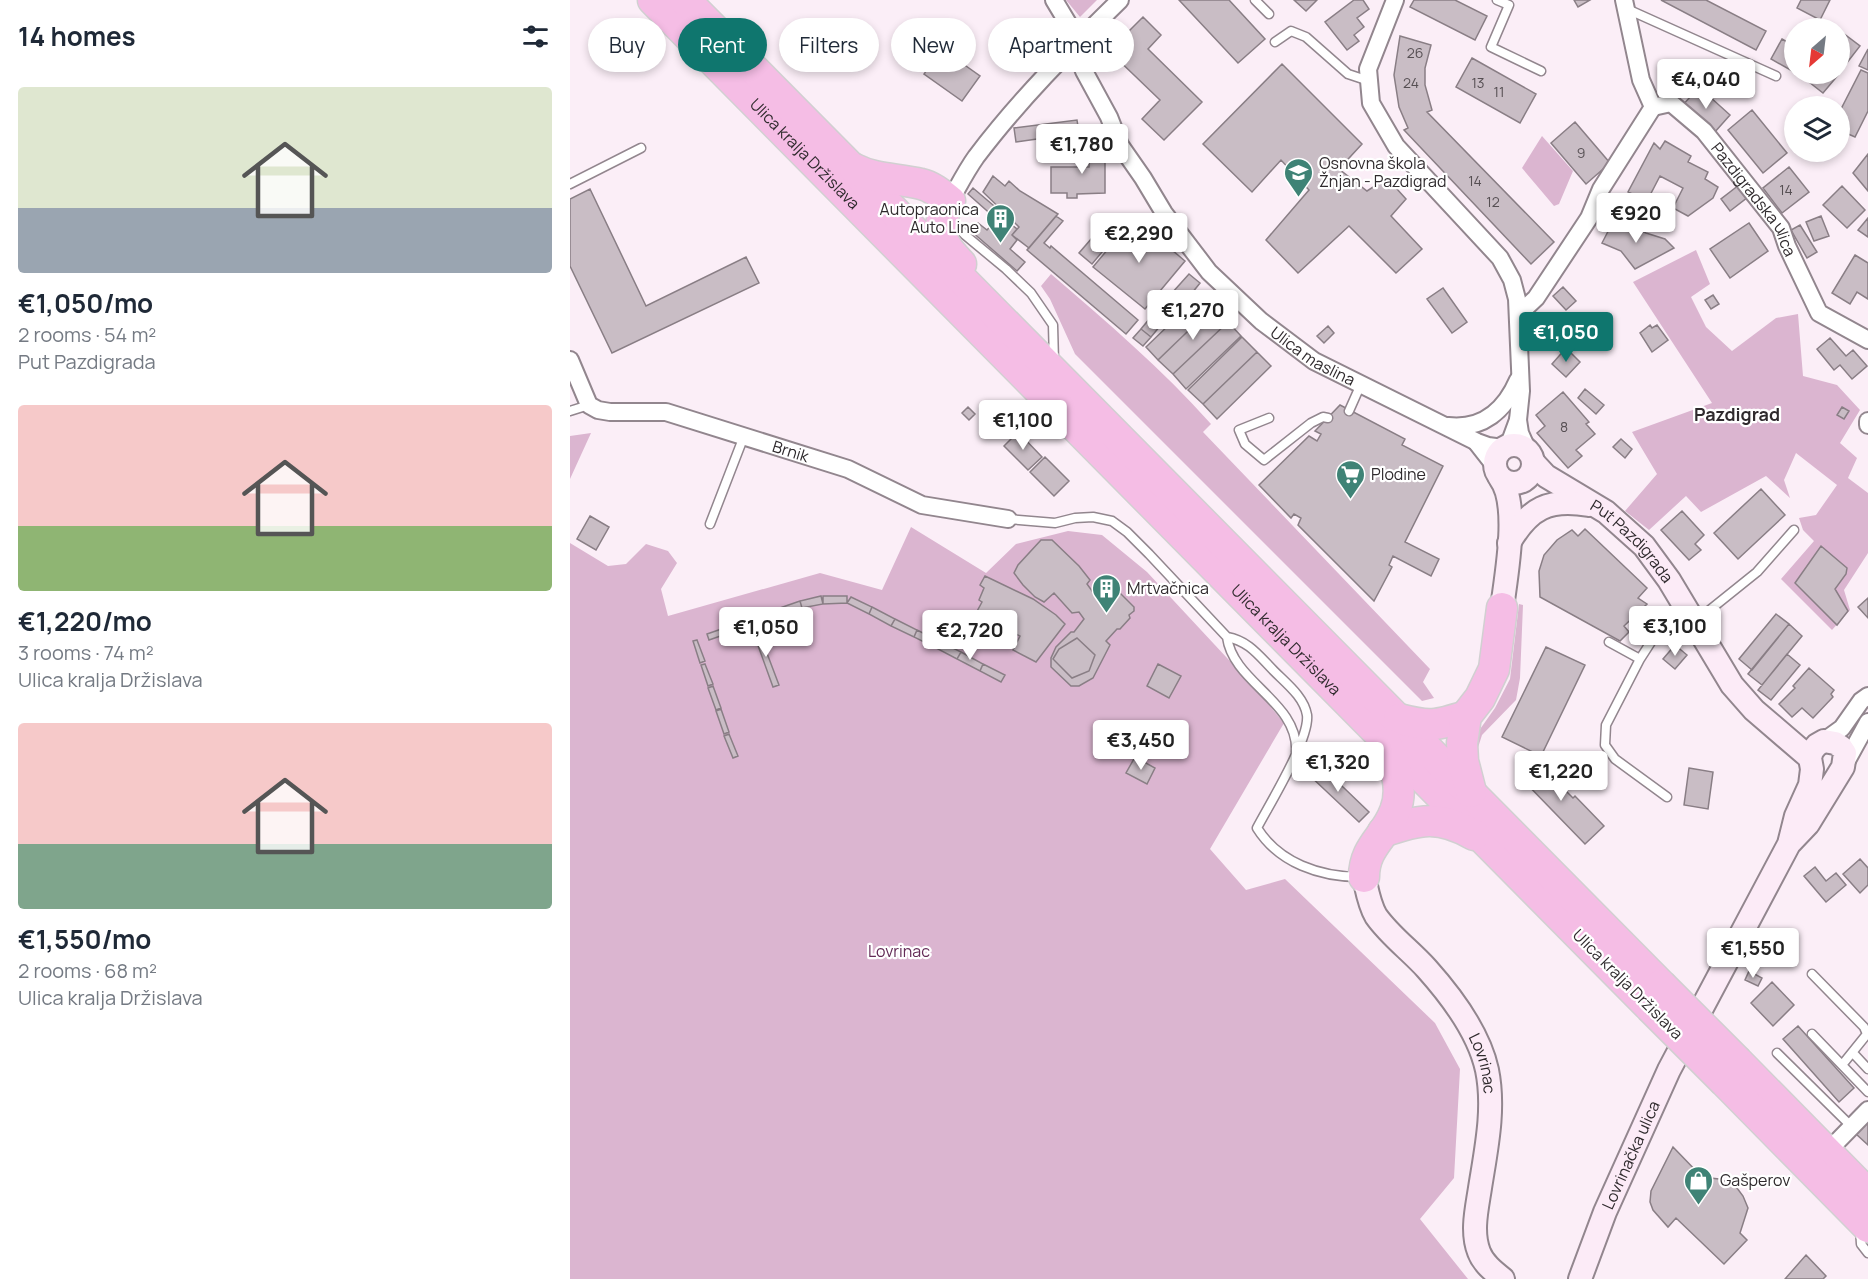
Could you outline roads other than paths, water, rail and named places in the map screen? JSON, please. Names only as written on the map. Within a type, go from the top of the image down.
[{"type":"highway","name":"Ulica kralja Držislava","points":[[653,0],[878,212],[1391,729],[1471,792],[1655,996]]},
{"type":"highway","name":"Ulica kralja Držislava","points":[[685,0],[718,26],[851,168],[878,212]]},
{"type":"highway","points":[[851,168],[883,178],[920,183],[934,190],[946,207],[941,233],[943,245],[996,299],[999,318]]},
{"type":"highway","name":"Ulica kralja Držislava","points":[[906,240],[999,318],[1055,374],[1391,729],[1486,842],[1655,996],[1865,1213]]},
{"type":"highway","points":[[1471,792],[1463,761],[1462,742],[1466,716],[1480,698],[1494,669],[1502,608]]},
{"type":"highway","points":[[1364,877],[1366,857],[1396,811],[1399,788],[1391,729],[1420,724],[1438,725],[1466,716]]},
{"type":"highway","points":[[1383,832],[1410,823],[1433,820],[1456,825],[1486,842]]},
{"type":"highway","name":"Ulica kralja Držislava","points":[[1731,1072],[1827,1152],[1865,1213]]},
{"type":"street","name":"Ulica maslina","points":[[1054,0],[1065,18]]},
{"type":"street","points":[[1102,18],[1120,0]]},
{"type":"street","points":[[1395,0],[1368,69],[1371,103],[1396,146],[1500,258],[1512,280],[1518,314],[1520,433],[1514,464],[1506,485],[1511,508],[1502,608]]},
{"type":"street","points":[[1518,314],[1536,298],[1589,218],[1601,189],[1653,107],[1641,80],[1625,4]]},
{"type":"street","points":[[946,207],[975,160],[1001,125],[1049,72]]},
{"type":"street","name":"Ulica maslina","points":[[1085,72],[1109,117],[1120,145],[1164,213],[1209,272],[1260,321],[1314,361],[1477,442],[1497,448],[1514,464]]},
{"type":"street","name":"Pazdigradska ulica","points":[[1653,107],[1671,103],[1704,131],[1781,228],[1787,246],[1819,313],[1868,340]]},
{"type":"street","points":[[570,360],[589,405]]},
{"type":"street","points":[[1441,424],[1471,425],[1492,417],[1510,398],[1520,376]]},
{"type":"street","name":"Brnik","points":[[589,405],[598,410],[610,412],[666,412],[848,469],[922,505],[1008,519]]},
{"type":"street","name":"Put Pazdigrada","points":[[1514,464],[1533,479],[1555,482],[1598,506],[1644,546],[1669,580],[1732,685],[1754,710],[1778,729],[1816,753]]},
{"type":"street","points":[[1509,543],[1521,524],[1540,507],[1565,502],[1598,506]]},
{"type":"street","points":[[1789,844],[1796,816],[1810,785],[1816,753],[1842,728],[1861,700],[1868,696]]},
{"type":"street","points":[[1789,844],[1808,824],[1868,722]]},
{"type":"street","points":[[1835,743],[1841,747],[1845,757],[1843,767],[1833,777],[1825,777],[1816,753],[1835,743]]},
{"type":"street","name":"Lovrinačka ulica","points":[[1580,1279],[1621,1174],[1687,1036],[1789,844]]},
{"type":"street","name":"Lovrinac","points":[[1364,877],[1368,898],[1376,916],[1428,970],[1450,997],[1479,1044],[1491,1096],[1487,1143],[1475,1224],[1478,1251],[1489,1268],[1503,1279]]},
{"type":"street","points":[[1827,1152],[1868,1110]]},
{"type":"lane","points":[[1255,0],[1269,14]]},
{"type":"lane","points":[[1497,0],[1509,5],[1491,47],[1541,71]]},
{"type":"lane","points":[[1625,4],[1776,76]]},
{"type":"lane","points":[[1275,42],[1291,31],[1306,37],[1348,74],[1369,81]]},
{"type":"lane","points":[[570,184],[641,148]]},
{"type":"lane","points":[[946,207],[965,235],[1031,293],[1053,325],[1055,374]]},
{"type":"lane","points":[[1349,411],[1361,384]]},
{"type":"lane","points":[[570,411],[589,405]]},
{"type":"lane","points":[[1269,418],[1239,430],[1245,444],[1264,460],[1311,423],[1323,417],[1328,418]]},
{"type":"lane","points":[[710,524],[744,436]]},
{"type":"lane","points":[[1008,519],[1055,523],[1075,518],[1093,517],[1112,521],[1127,532],[1227,637],[1228,647],[1235,660],[1285,716],[1294,730],[1296,752]]},
{"type":"lane","points":[[1667,797],[1614,759],[1605,745],[1606,724],[1640,659],[1658,631],[1689,615],[1756,572],[1794,530]]},
{"type":"lane","points":[[1227,637],[1240,639],[1257,653],[1300,698],[1307,714],[1304,737],[1288,772],[1257,828],[1272,847],[1304,867],[1338,877],[1364,877]]},
{"type":"lane","points":[[1609,642],[1640,659]]},
{"type":"lane","points":[[1812,974],[1864,1027],[1867,1034],[1842,1065]]},
{"type":"lane","points":[[1812,1034],[1868,1092]]},
{"type":"lane","points":[[1777,1053],[1852,1127]]},
{"type":"lane","points":[[1853,1053],[1868,1069]]},
{"type":"lane","points":[[1865,1213],[1861,1244],[1868,1253]]},
{"type":"place","name":"Osnovna škola Žnjan - Pazdigrad","points":[[1298,198]]},
{"type":"place","name":"Autopraonica Auto Line","points":[[1000,244]]},
{"type":"place","name":"Plodine","points":[[1350,500]]},
{"type":"place","name":"Mrtvačnica","points":[[1106,614]]},
{"type":"place","name":"Gašperov","points":[[1699,1206]]},
{"type":"district","name":"Pazdigrad","points":[[1737,415]]}]
